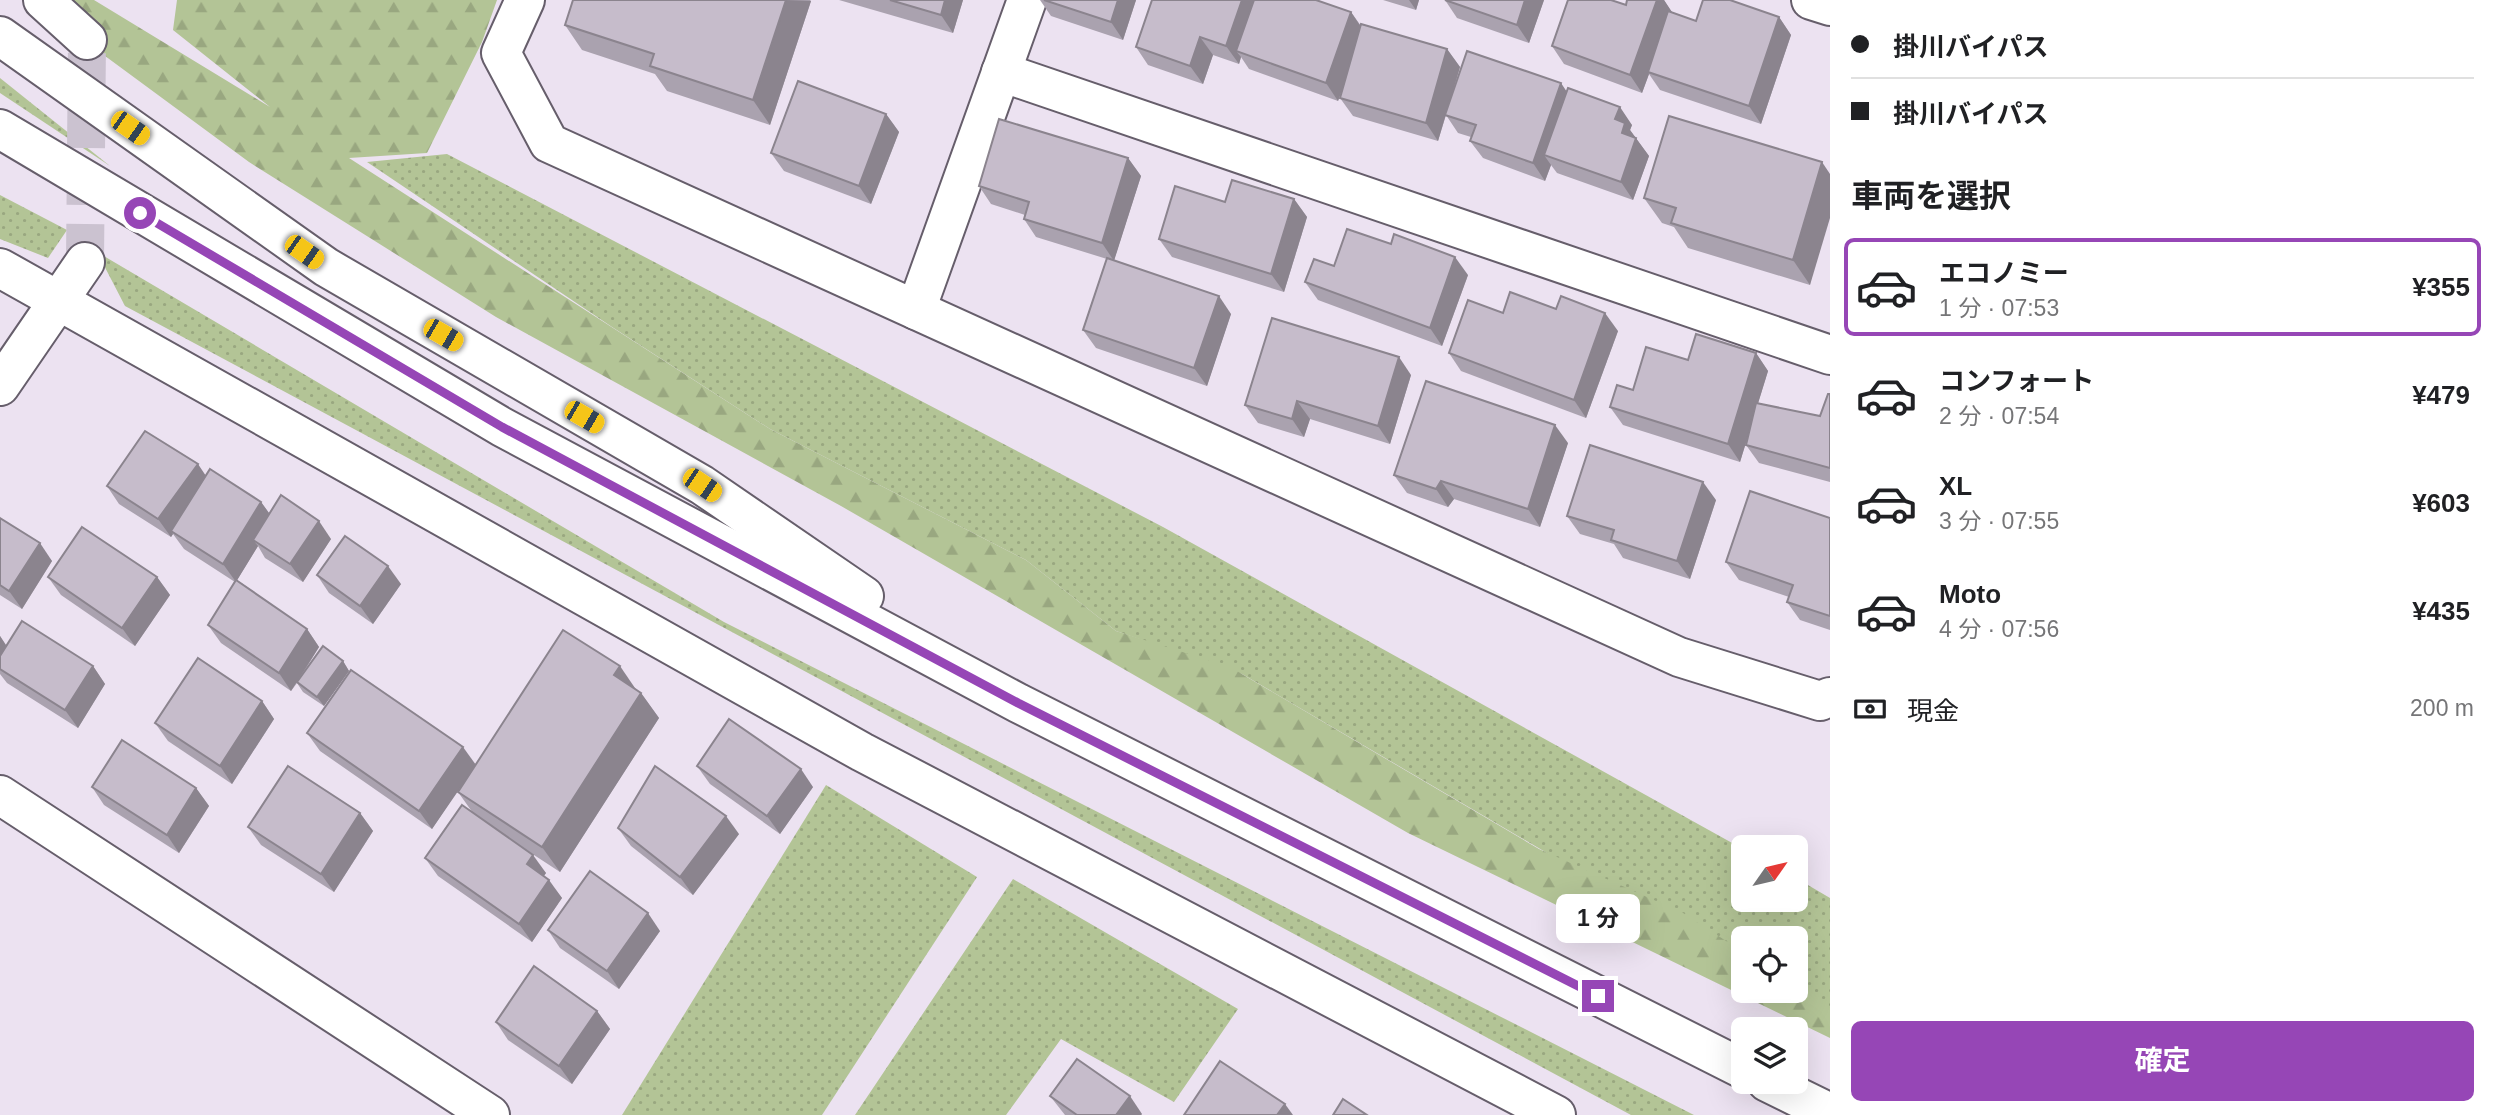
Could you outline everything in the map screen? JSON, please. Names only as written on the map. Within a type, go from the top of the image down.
[{"type":"main road","points":[[43,0],[87,40]]},
{"type":"main road","points":[[525,0],[500,53],[550,143],[1679,657],[1819,701],[1830,697]]},
{"type":"main road","points":[[916,310],[1027,0]]},
{"type":"main road","points":[[1811,0],[1830,6]]},
{"type":"main road","points":[[0,36],[326,267],[702,485],[1018,703]]},
{"type":"main road","points":[[1001,72],[1830,355]]},
{"type":"main road","points":[[0,129],[502,427],[1018,703],[1731,1063]]},
{"type":"main road","points":[[0,146],[140,213]]},
{"type":"main road","points":[[0,386],[85,262]]},
{"type":"main road","points":[[0,268],[862,752],[1556,1115]]},
{"type":"main road","points":[[0,795],[490,1115]]},
{"type":"main road","points":[[1791,1094],[1830,1113]]},
{"type":"green space","points":[[71,0],[94,0],[270,107],[173,30],[177,0],[497,0],[482,42],[427,153],[349,158],[770,429],[1026,560],[1116,631],[1230,667],[1539,849],[1683,913],[1731,944],[1731,990],[1408,833],[841,506],[496,317],[249,162],[101,53]]},
{"type":"green space","points":[[0,78],[110,166],[0,93]]},
{"type":"green space","points":[[447,154],[1163,527],[1731,842],[1731,912],[1808,912],[1808,885],[1830,898],[1830,1019],[1808,1000],[1808,926],[1731,926],[1731,961],[1242,674],[1116,631],[1026,560],[770,429],[612,327],[367,162]]},
{"type":"green space","points":[[0,195],[67,230],[48,258],[0,239]]},
{"type":"green space","points":[[97,252],[724,622],[1694,1115],[1631,1115],[125,306]]},
{"type":"green space","points":[[826,785],[977,877],[822,1115],[622,1115]]},
{"type":"green space","points":[[1013,879],[1238,1009],[1174,1102],[1061,1039],[1006,1115],[855,1115]]},
{"type":"green space","points":[[1808,993],[1830,1007],[1830,1038],[1808,1027],[1808,1017],[1787,1017],[1758,1003],[1808,1003]]},
{"type":"building","points":[[573,0],[786,0],[753,100],[650,66],[654,54],[565,25]]},
{"type":"building","points":[[890,0],[945,0],[941,15]]},
{"type":"building","points":[[1044,0],[1118,0],[1111,22]]},
{"type":"building","points":[[1152,0],[1242,0],[1226,46],[1200,37],[1190,66],[1136,47]]},
{"type":"building","points":[[1254,0],[1316,0],[1351,12],[1326,83],[1236,51]]},
{"type":"building","points":[[1445,0],[1525,0],[1517,25]]},
{"type":"building","points":[[1568,0],[1611,0],[1626,5],[1627,0],[1657,0],[1630,75],[1552,46]]},
{"type":"building","points":[[1703,0],[1730,0],[1779,17],[1749,106],[1648,72],[1668,11],[1696,21]]},
{"type":"building","points":[[1361,24],[1447,49],[1426,123],[1340,98]]},
{"type":"building","points":[[1467,51],[1561,83],[1533,163],[1470,141],[1476,125],[1445,115]]},
{"type":"building","points":[[798,81],[886,114],[859,186],[771,153]]},
{"type":"building","points":[[1568,88],[1620,107],[1615,119],[1625,123],[1622,133],[1636,138],[1621,182],[1544,155]]},
{"type":"building","points":[[1669,116],[1822,162],[1793,260],[1671,223],[1676,208],[1644,198]]},
{"type":"building","points":[[999,119],[1128,158],[1102,243],[1024,219],[1029,202],[979,186]]},
{"type":"building","points":[[1232,180],[1294,199],[1271,274],[1159,239],[1175,186],[1225,202]]},
{"type":"building","points":[[1347,229],[1391,244],[1394,234],[1455,257],[1430,328],[1305,282],[1314,259],[1334,266]]},
{"type":"building","points":[[1107,258],[1219,296],[1194,368],[1083,330]]},
{"type":"building","points":[[1510,292],[1556,309],[1561,296],[1605,313],[1574,400],[1449,353],[1468,300],[1503,313]]},
{"type":"building","points":[[1272,318],[1399,357],[1378,426],[1297,401],[1292,419],[1245,405]]},
{"type":"building","points":[[1696,334],[1756,353],[1728,444],[1610,407],[1617,385],[1633,390],[1646,347],[1688,360]]},
{"type":"building","points":[[1426,381],[1555,425],[1528,509],[1441,481],[1436,489],[1394,475]]},
{"type":"building","points":[[1828,394],[1830,468],[1746,445],[1756,403],[1820,416]]},
{"type":"building","points":[[145,431],[198,464],[158,519],[107,486]]},
{"type":"building","points":[[1590,445],[1703,482],[1677,561],[1611,540],[1614,530],[1567,516]]},
{"type":"building","points":[[210,469],[261,502],[223,564],[171,531]]},
{"type":"building","points":[[1750,491],[1830,518],[1830,616],[1787,602],[1793,585],[1726,562]]},
{"type":"building","points":[[281,495],[319,521],[290,564],[253,540]]},
{"type":"building","points":[[0,518],[40,543],[9,591],[0,585]]},
{"type":"building","points":[[82,527],[157,577],[122,628],[48,577]]},
{"type":"building","points":[[345,536],[388,566],[360,606],[317,575]]},
{"type":"building","points":[[236,580],[307,629],[279,673],[208,625]]},
{"type":"building","points":[[22,621],[93,666],[65,710],[0,669],[0,656]]},
{"type":"building","points":[[563,630],[620,666],[614,675],[641,693],[542,847],[458,792]]},
{"type":"building","points":[[323,646],[343,661],[317,697],[297,682]]},
{"type":"building","points":[[198,658],[262,701],[220,766],[155,723]]},
{"type":"building","points":[[351,670],[463,747],[419,811],[307,733]]},
{"type":"building","points":[[729,719],[801,769],[767,816],[697,766]]},
{"type":"building","points":[[122,740],[196,788],[167,835],[92,787]]},
{"type":"building","points":[[288,766],[360,813],[321,874],[248,827]]},
{"type":"building","points":[[655,766],[726,816],[680,877],[618,828]]},
{"type":"building","points":[[462,805],[533,855],[527,864],[549,880],[519,924],[425,858]]},
{"type":"building","points":[[590,871],[648,913],[607,971],[548,930]]},
{"type":"building","points":[[534,966],[597,1011],[559,1066],[496,1022]]},
{"type":"building","points":[[1077,1059],[1130,1096],[1116,1115],[1077,1115],[1050,1096]]},
{"type":"building","points":[[1220,1061],[1285,1104],[1277,1115],[1184,1115]]},
{"type":"building","points":[[1343,1099],[1367,1115],[1333,1115]]},
{"type":"tunnel","points":[[85,262],[87,40]]},
{"type":"route","points":[[140,213],[502,427],[1018,703],[1598,996]]}]
